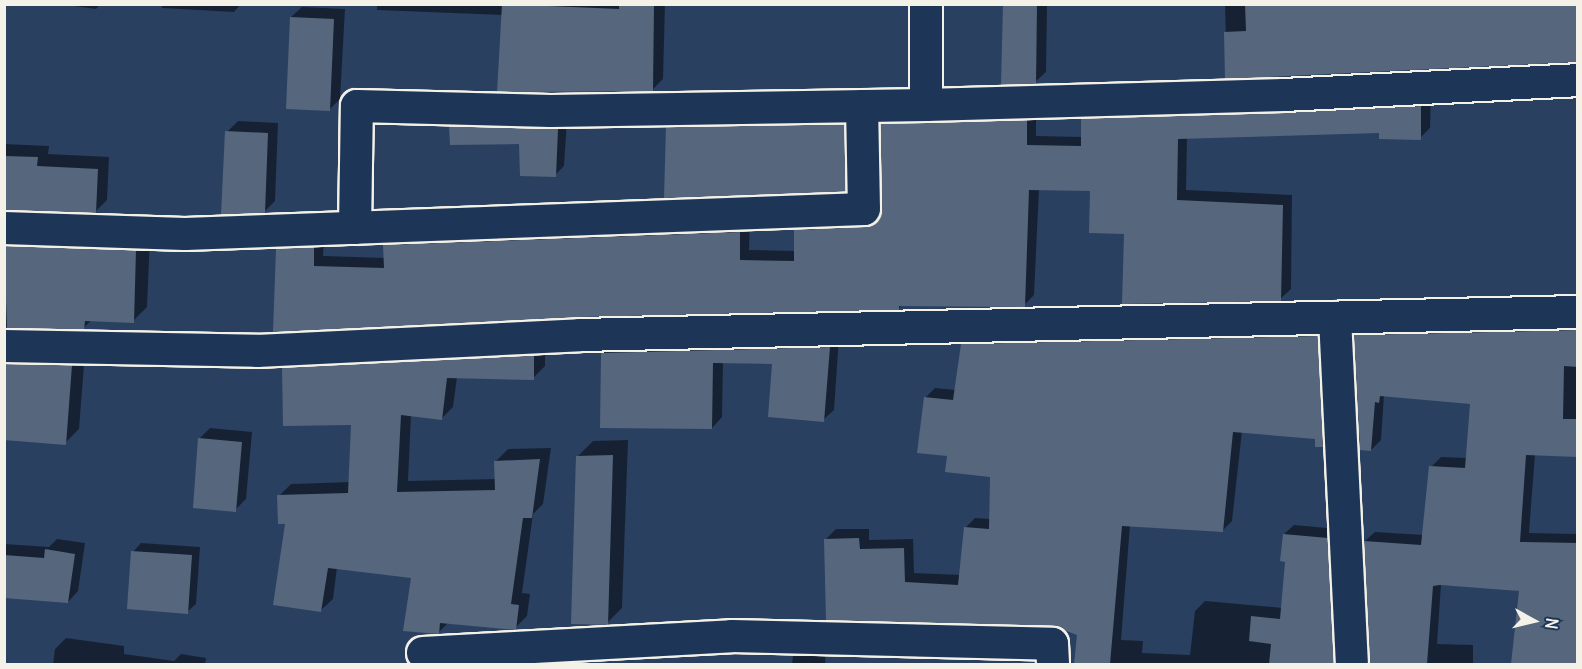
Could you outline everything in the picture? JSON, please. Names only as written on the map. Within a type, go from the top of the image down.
[{"type":"street","points":[[926,4],[926,105]]},
{"type":"street","points":[[355,228],[357,106],[551,111],[926,105],[1284,95],[1578,80]]},
{"type":"street","points":[[4,228],[184,234],[864,209],[862,106]]},
{"type":"street","points":[[4,346],[257,351],[580,335],[1578,312]]},
{"type":"street","points":[[1335,318],[1352,664]]},
{"type":"street","points":[[423,653],[732,636],[831,651],[1052,644],[1053,664]]},
{"type":"building","points":[[502,4],[619,9],[619,4],[654,4],[653,91],[497,92]]},
{"type":"building","points":[[1003,4],[1037,4],[1036,84],[1001,85]]},
{"type":"building","points":[[1245,4],[1578,4],[1578,62],[1225,79],[1224,32],[1246,31]]},
{"type":"building","points":[[290,17],[334,19],[330,111],[286,109]]},
{"type":"building","points":[[1421,106],[1421,140],[1379,139],[1379,133],[1178,139],[1177,200],[1283,205],[1281,301],[1122,304],[1124,234],[1089,233],[1090,191],[1029,190],[1025,307],[899,306],[899,310],[579,317],[273,332],[276,249],[314,247],[314,266],[384,268],[383,245],[740,232],[740,260],[794,261],[794,230],[865,227],[879,218],[880,124],[1027,120],[1027,145],[1081,146],[1081,119]]},
{"type":"building","points":[[844,124],[846,192],[664,198],[666,127]]},
{"type":"building","points":[[449,126],[558,129],[556,177],[520,176],[519,144],[450,145]]},
{"type":"building","points":[[225,131],[268,133],[265,213],[221,215]]},
{"type":"building","points":[[4,156],[38,157],[37,166],[98,169],[96,213],[4,210]]},
{"type":"building","points":[[4,246],[136,250],[134,323],[85,321],[84,330],[7,328]]},
{"type":"building","points":[[1578,330],[1578,367],[1564,366],[1563,419],[1578,419],[1578,457],[1526,455],[1520,542],[1578,543],[1578,664],[1511,664],[1519,591],[1440,585],[1433,586],[1427,664],[1370,664],[1364,541],[1421,545],[1429,466],[1465,468],[1470,404],[1380,396],[1379,403],[1375,402],[1371,451],[1360,450],[1354,335]]},
{"type":"building","points":[[1318,336],[1323,447],[1315,447],[1315,439],[1233,432],[1223,532],[1122,526],[1110,664],[1074,664],[1077,635],[1053,626],[826,620],[824,539],[859,538],[860,549],[904,548],[905,582],[958,585],[964,527],[989,529],[990,477],[945,472],[947,456],[917,453],[924,397],[953,400],[961,344]]},
{"type":"building","points":[[830,347],[824,422],[768,417],[772,364],[713,363],[712,429],[600,428],[601,353]]},
{"type":"building","points":[[534,355],[534,380],[447,378],[442,420],[401,415],[397,492],[495,490],[494,461],[540,459],[532,518],[523,518],[511,604],[519,605],[516,630],[440,623],[439,634],[403,631],[411,578],[328,568],[321,612],[273,605],[285,524],[278,524],[277,495],[348,493],[351,425],[283,426],[282,368]]},
{"type":"building","points":[[6,364],[72,365],[66,445],[4,440]]},
{"type":"building","points":[[198,438],[242,442],[236,512],[193,508]]},
{"type":"building","points":[[613,455],[608,625],[571,624],[576,456]]},
{"type":"building","points":[[1283,534],[1328,538],[1334,664],[1269,664],[1271,644],[1249,641],[1251,616],[1280,619],[1285,562],[1280,561]]},
{"type":"building","points":[[45,549],[75,554],[68,603],[4,598],[4,555],[44,558]]},
{"type":"building","points":[[131,551],[192,555],[188,614],[127,609]]}]
